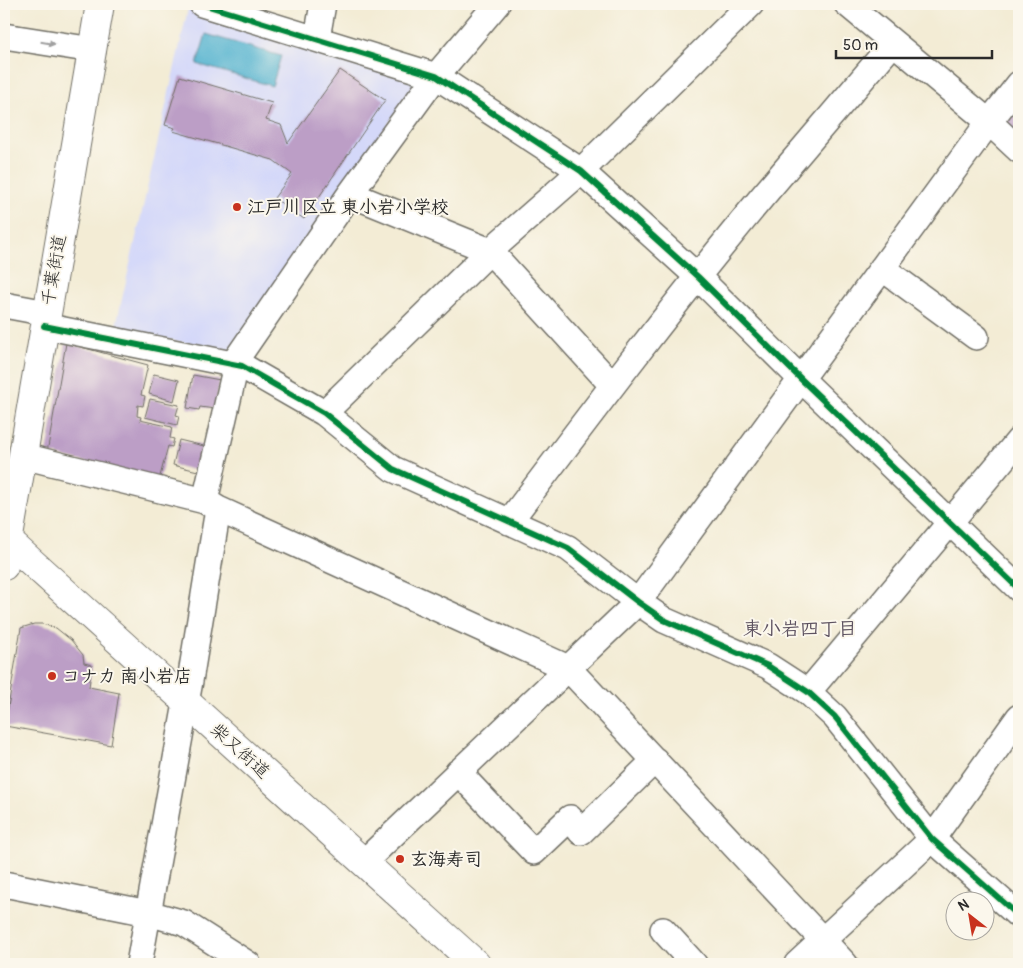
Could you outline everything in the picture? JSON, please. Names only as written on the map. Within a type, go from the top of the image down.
[{"type":"main road","name":"千葉街道","points":[[5,548],[17,451],[46,319],[100,4]]},
{"type":"main road","name":"柴又街道","points":[[5,548],[186,702],[476,964]]},
{"type":"street","points":[[202,4],[436,76],[581,171],[698,277],[1019,589]]},
{"type":"street","points":[[317,38],[323,4]]},
{"type":"street","points":[[139,964],[186,702],[212,505],[235,364],[350,194],[436,76],[497,4]]},
{"type":"street","points":[[324,413],[490,251],[581,171],[750,4]]},
{"type":"street","points":[[847,4],[989,122],[1019,150]]},
{"type":"street","points":[[4,36],[93,50]]},
{"type":"street","points":[[509,522],[612,385],[698,277],[893,43]]},
{"type":"street","points":[[364,862],[638,602],[989,122],[1019,84]]},
{"type":"street","points":[[350,194],[490,251],[612,385]]},
{"type":"street","points":[[882,268],[976,337]]},
{"type":"street","points":[[4,305],[46,319],[242,366],[324,413],[393,469],[568,548],[664,620],[768,666],[808,692],[835,717],[932,838],[1019,916]]},
{"type":"street","points":[[808,692],[1019,440]]},
{"type":"street","points":[[17,451],[212,505],[568,668],[845,964]]},
{"type":"street","points":[[798,964],[932,838],[1019,717]]},
{"type":"street","points":[[458,772],[534,852],[570,818],[581,832],[654,760]]},
{"type":"street","points":[[4,884],[148,913],[184,923],[224,958],[248,964]]},
{"type":"street","points":[[663,930],[694,964]]},
{"type":"shaded area","name":"江戸川区立 東小岩小学校","points":[[188,9],[413,76],[417,83],[230,351],[115,330]]},
{"type":"water","points":[[206,34],[281,56],[272,86],[197,64]]},
{"type":"building","points":[[340,70],[385,100],[304,219],[274,198],[292,174],[273,160],[173,131],[175,128],[165,125],[180,76],[272,103],[266,120],[281,125],[288,143]]},
{"type":"building","points":[[1019,94],[1019,141],[998,121]]},
{"type":"building","points":[[66,343],[148,365],[141,395],[145,396],[143,406],[138,405],[137,416],[141,417],[140,420],[172,427],[170,438],[174,439],[172,447],[168,446],[159,480],[47,453]]},
{"type":"building","points":[[154,374],[179,380],[174,401],[149,394]]},
{"type":"building","points":[[193,375],[220,380],[215,409],[200,407],[199,410],[187,408]]},
{"type":"building","points":[[150,399],[179,405],[176,415],[179,416],[177,425],[145,417]]},
{"type":"building","points":[[179,440],[208,447],[202,472],[173,465]]},
{"type":"building","name":"コナカ 南小岩店","points":[[34,624],[56,628],[71,640],[83,655],[84,663],[92,665],[89,687],[119,693],[111,745],[5,726],[21,628]]},
{"type":"cycle path","points":[[202,4],[436,76],[581,171],[698,277],[1019,589]]},
{"type":"cycle path","points":[[44,326],[242,366],[324,413],[393,469],[568,548],[664,620],[768,666],[808,692],[835,717],[932,839],[1019,916]]},
{"type":"place","name":"江戸川区立 東小岩小学校","points":[[237,207]]},
{"type":"place","name":"コナカ 南小岩店","points":[[52,676]]},
{"type":"place","name":"玄海寿司","points":[[400,859]]},
{"type":"district","name":"東小岩四丁目","points":[[800,629]]}]
